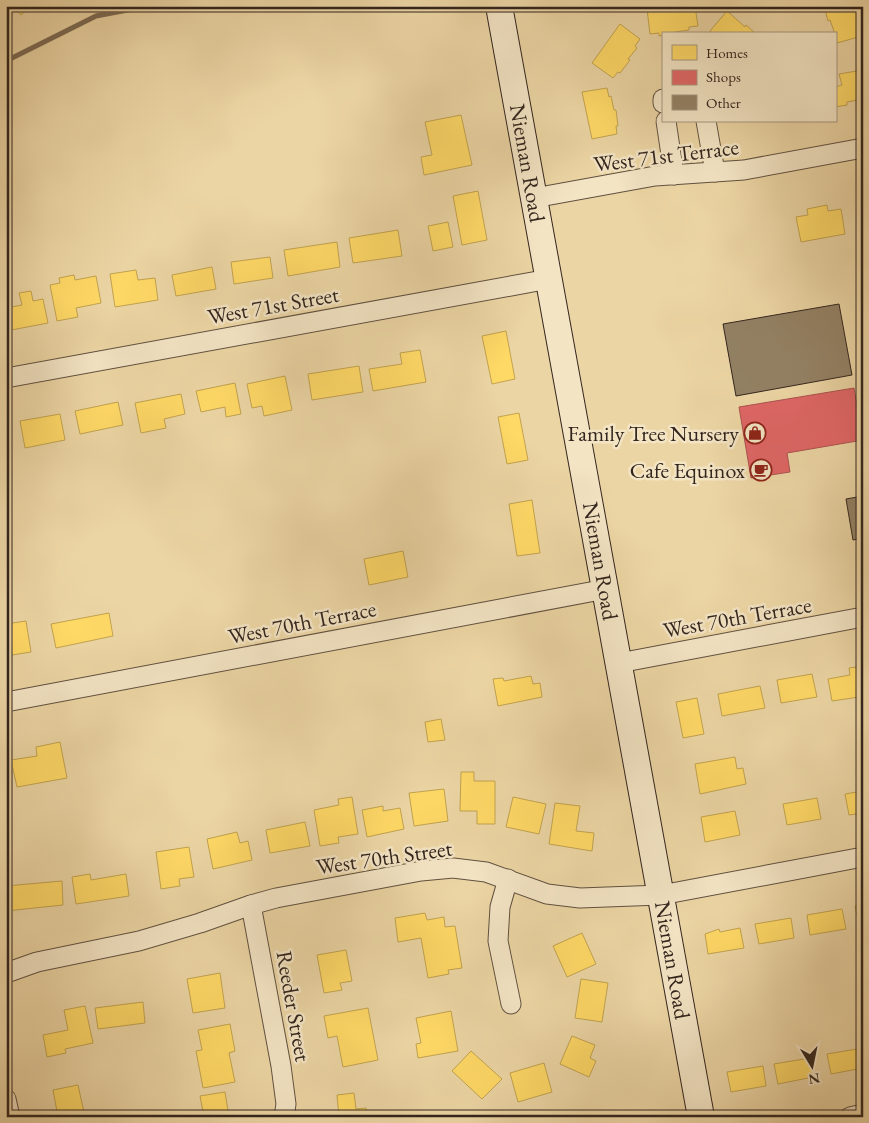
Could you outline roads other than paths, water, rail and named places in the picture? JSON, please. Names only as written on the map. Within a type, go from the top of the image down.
[{"type":"main road","name":"Nieman Road","points":[[499,6],[702,1117]]},
{"type":"street","points":[[666,122],[674,175]]},
{"type":"street","points":[[706,122],[715,172]]},
{"type":"street","name":"West 71st Terrace","points":[[534,198],[655,176],[744,170],[863,148]]},
{"type":"street","name":"West 71st Street","points":[[6,378],[549,279]]},
{"type":"street","name":"West 70th Terrace","points":[[6,702],[606,589]]},
{"type":"street","name":"West 70th Terrace","points":[[619,663],[863,617]]},
{"type":"street","name":"West 70th Street","points":[[6,973],[37,962],[139,941],[200,923],[251,905],[437,868],[470,869],[486,872],[547,894],[580,898],[661,894],[863,857]]},
{"type":"street","points":[[508,879],[500,907],[498,941],[511,1004]]},
{"type":"street","name":"Reeder Street","points":[[251,905],[281,1066],[286,1104],[284,1117]]},
{"type":"street","points":[[6,1099],[10,1117]]},
{"type":"street","points":[[850,1117],[863,1114]]},
{"type":"waterway","points":[[6,61],[96,16],[149,6]]},
{"type":"place","name":"Family Tree Nursery","points":[[755,433]]},
{"type":"place","name":"Cafe Equinox","points":[[761,470]]}]
